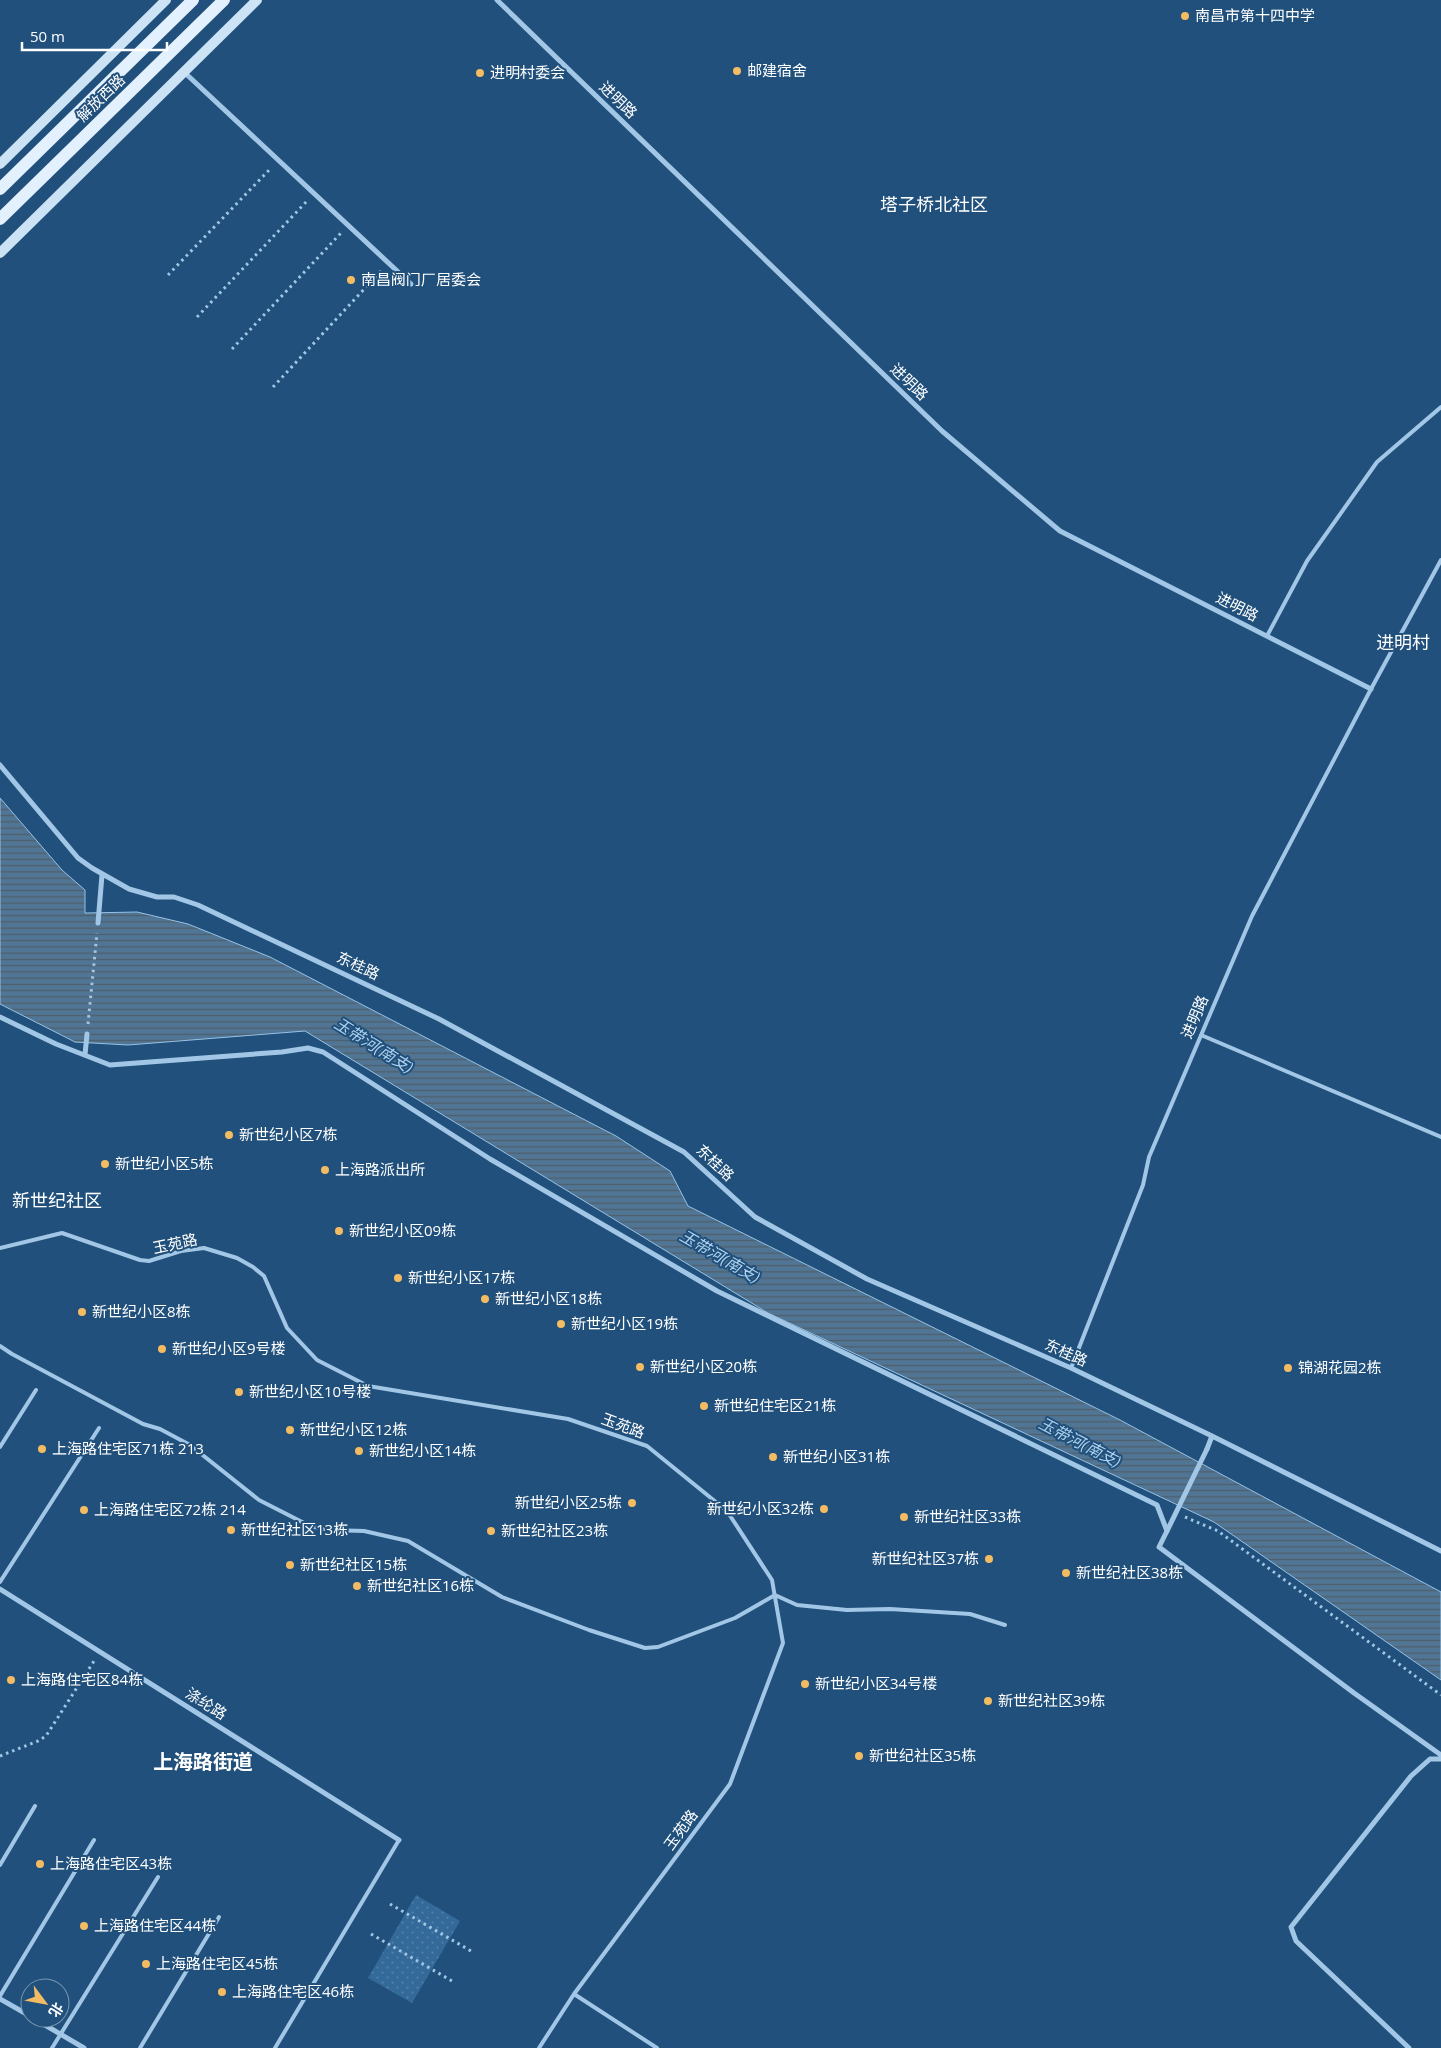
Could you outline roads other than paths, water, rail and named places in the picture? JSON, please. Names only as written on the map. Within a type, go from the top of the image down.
[{"type":"main road","points":[[0,164],[166,0]]},
{"type":"main road","name":"解放西路","points":[[0,189],[194,0]]},
{"type":"main road","name":"解放西路","points":[[0,219],[224,0]]},
{"type":"main road","points":[[0,253],[257,0]]},
{"type":"street","name":"进明路","points":[[497,0],[942,431],[1060,532],[1371,689]]},
{"type":"street","points":[[184,72],[411,284]]},
{"type":"street","name":"东桂路","points":[[0,765],[78,858],[102,875],[129,890],[157,897],[174,897],[198,905],[439,1018],[684,1152],[755,1217],[867,1278],[1071,1368],[1212,1436],[1441,1551]]},
{"type":"street","points":[[98,922],[102,875]]},
{"type":"street","points":[[0,1017],[56,1044],[110,1065],[282,1052],[308,1048],[323,1052],[490,1159],[717,1291],[1157,1505],[1167,1531]]},
{"type":"street","points":[[85,1054],[87,1034]]},
{"type":"street","points":[[1212,1436],[1159,1547],[1354,1693],[1441,1755]]},
{"type":"street","name":"涤纶路","points":[[0,1589],[399,1840]]},
{"type":"street","points":[[1409,2048],[1296,1941],[1291,1927],[1411,1776],[1430,1759],[1441,1759]]},
{"type":"street","points":[[0,1998],[20,2010]]},
{"type":"street","points":[[50,2028],[84,2048]]},
{"type":"lane","points":[[1267,636],[1306,561],[1377,462],[1441,407]]},
{"type":"lane","name":"进明路","points":[[1071,1368],[1144,1186],[1149,1157],[1252,916],[1441,560]]},
{"type":"lane","points":[[1201,1035],[1441,1137]]},
{"type":"lane","name":"玉苑路","points":[[0,1248],[62,1233],[149,1262],[181,1251],[204,1248],[237,1258],[264,1276],[286,1328],[317,1360],[368,1386],[568,1419],[647,1446],[727,1511],[772,1580],[783,1643],[730,1784],[574,1994],[539,2048]]},
{"type":"lane","points":[[0,1346],[143,1424],[190,1445],[259,1500],[310,1526],[329,1530],[364,1531],[408,1541],[502,1597],[645,1648],[658,1647],[734,1618],[775,1595],[797,1605],[847,1610],[890,1609],[970,1614],[1005,1625]]},
{"type":"lane","points":[[0,1447],[36,1390]]},
{"type":"lane","points":[[0,1582],[99,1428]]},
{"type":"lane","points":[[0,1865],[35,1806]]},
{"type":"lane","points":[[0,1998],[94,1840]]},
{"type":"lane","points":[[275,2048],[399,1840]]},
{"type":"lane","points":[[52,2048],[158,1878]]},
{"type":"lane","points":[[140,2048],[219,1917]]},
{"type":"lane","points":[[574,1994],[657,2048]]},
{"type":"water","name":"玉带河(南支)","points":[[0,798],[62,870],[85,890],[85,913],[137,912],[188,924],[270,957],[616,1136],[670,1171],[688,1206],[1120,1420],[1441,1592],[1441,1680],[1214,1522],[768,1313],[305,1031],[128,1045],[75,1042],[0,1004]]},
{"type":"place","name":"南昌市第十四中学","points":[[1185,16]]},
{"type":"place","name":"邮建宿舍","points":[[737,71]]},
{"type":"place","name":"进明村委会","points":[[480,73]]},
{"type":"place","name":"南昌阀门厂居委会","points":[[351,280]]},
{"type":"place","name":"新世纪小区7栋","points":[[229,1135]]},
{"type":"place","name":"新世纪小区5栋","points":[[105,1164]]},
{"type":"place","name":"上海路派出所","points":[[325,1170]]},
{"type":"place","name":"新世纪小区09栋","points":[[339,1231]]},
{"type":"place","name":"新世纪小区17栋","points":[[398,1278]]},
{"type":"place","name":"新世纪小区18栋","points":[[485,1299]]},
{"type":"place","name":"新世纪小区8栋","points":[[82,1312]]},
{"type":"place","name":"新世纪小区19栋","points":[[561,1324]]},
{"type":"place","name":"新世纪小区9号楼","points":[[162,1349]]},
{"type":"place","name":"新世纪小区20栋","points":[[640,1367]]},
{"type":"place","name":"锦湖花园2栋","points":[[1288,1368]]},
{"type":"place","name":"新世纪小区10号楼","points":[[239,1392]]},
{"type":"place","name":"新世纪住宅区21栋","points":[[704,1406]]},
{"type":"place","name":"新世纪小区12栋","points":[[290,1430]]},
{"type":"place","name":"上海路住宅区71栋 213","points":[[42,1449]]},
{"type":"place","name":"新世纪小区14栋","points":[[359,1451]]},
{"type":"place","name":"新世纪小区31栋","points":[[773,1457]]},
{"type":"place","name":"新世纪小区25栋","points":[[632,1503]]},
{"type":"place","name":"新世纪小区32栋","points":[[824,1509]]},
{"type":"place","name":"上海路住宅区72栋 214","points":[[84,1510]]},
{"type":"place","name":"新世纪社区33栋","points":[[904,1517]]},
{"type":"place","name":"新世纪社区13栋","points":[[231,1530]]},
{"type":"place","name":"新世纪社区23栋","points":[[491,1531]]},
{"type":"place","name":"新世纪社区37栋","points":[[989,1559]]},
{"type":"place","name":"新世纪社区15栋","points":[[290,1565]]},
{"type":"place","name":"新世纪社区38栋","points":[[1066,1573]]},
{"type":"place","name":"新世纪社区16栋","points":[[357,1586]]},
{"type":"place","name":"上海路住宅区84栋","points":[[11,1680]]},
{"type":"place","name":"新世纪小区34号楼","points":[[805,1684]]},
{"type":"place","name":"新世纪社区39栋","points":[[988,1701]]},
{"type":"place","name":"新世纪社区35栋","points":[[859,1756]]},
{"type":"place","name":"上海路住宅区43栋","points":[[40,1864]]},
{"type":"place","name":"上海路住宅区44栋","points":[[84,1926]]},
{"type":"place","name":"上海路住宅区45栋","points":[[146,1964]]},
{"type":"place","name":"上海路住宅区46栋","points":[[222,1992]]},
{"type":"district","name":"塔子桥北社区","points":[[934,205]]},
{"type":"district","name":"进明村","points":[[1403,643]]},
{"type":"district","name":"新世纪社区","points":[[57,1201]]},
{"type":"district","name":"上海路街道","points":[[203,1762]]}]
